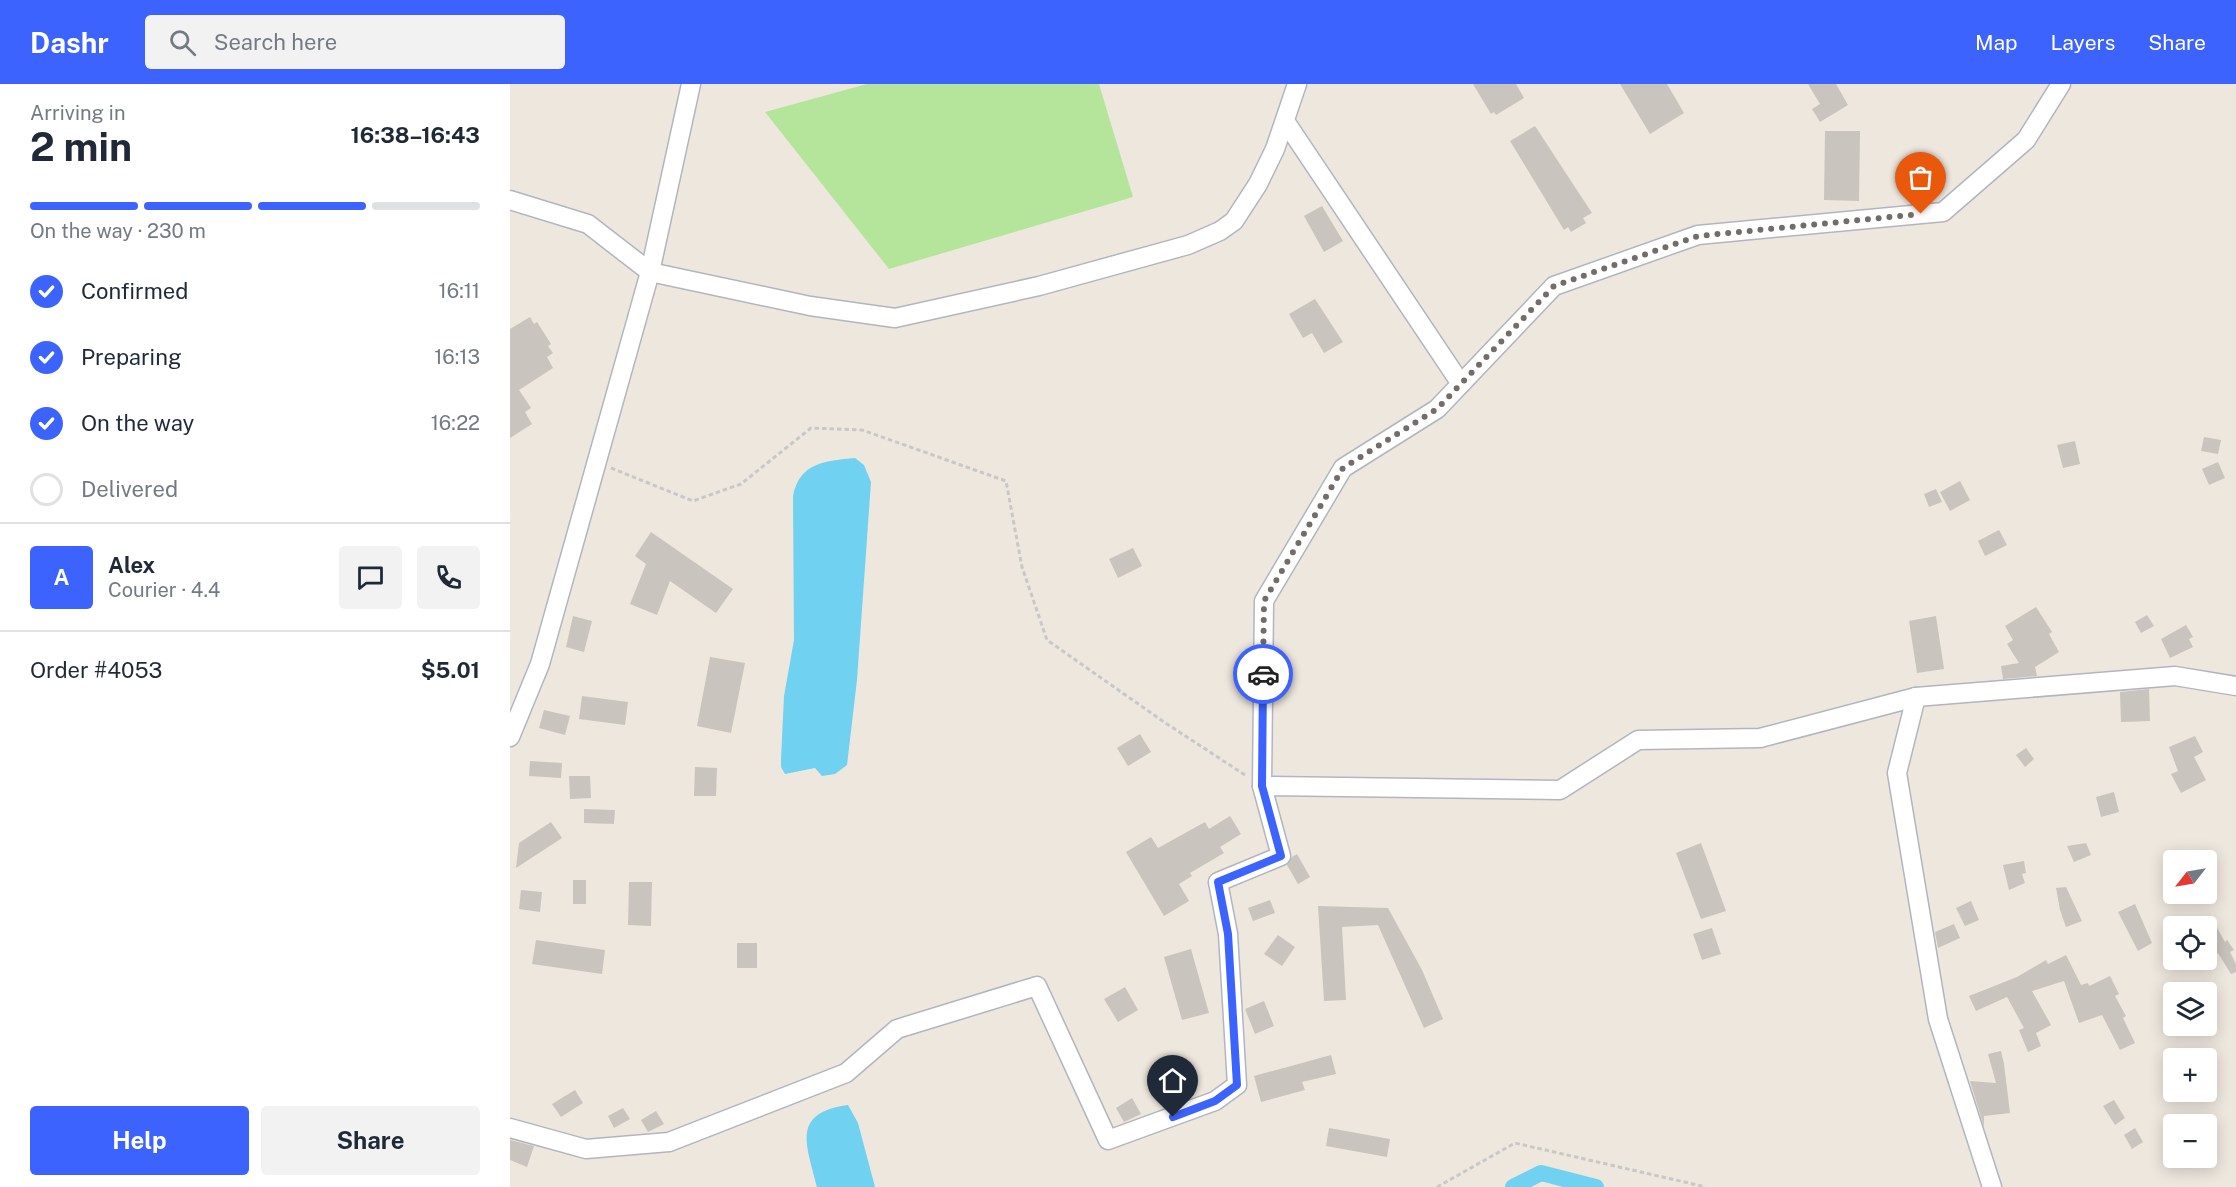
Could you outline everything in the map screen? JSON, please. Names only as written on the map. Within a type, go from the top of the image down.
[{"type":"street","points":[[510,737],[540,664],[650,272],[691,84]]},
{"type":"street","points":[[510,200],[588,224],[650,272],[810,306],[895,318],[1039,286],[1188,245],[1220,231],[1234,221],[1258,184],[1275,149],[1297,84]]},
{"type":"street","points":[[510,1128],[586,1149],[669,1142],[846,1073],[897,1029],[1038,986],[1108,1140],[1215,1101],[1237,1085],[1228,934],[1218,882],[1281,856],[1262,786],[1264,601],[1343,468],[1437,409],[1554,286],[1698,236],[1943,212],[2026,140],[2061,84]]},
{"type":"street","points":[[1285,121],[1461,384]]},
{"type":"street","points":[[1262,786],[1560,790],[1638,740],[1760,738],[1916,697],[2175,676],[2236,686]]},
{"type":"street","points":[[1916,697],[1897,773],[1938,1019],[1992,1187]]},
{"type":"path","points":[[597,462],[693,501],[741,484],[811,428],[862,430],[1006,481],[1022,567],[1047,640],[1164,722],[1262,786]]},
{"type":"path","points":[[1437,1187],[1515,1143],[1706,1187]]},
{"type":"green space","points":[[867,84],[1099,84],[1133,197],[889,269],[765,112]]},
{"type":"water","points":[[855,458],[864,465],[871,482],[857,680],[847,765],[835,774],[822,776],[815,768],[785,774],[781,767],[784,696],[794,640],[793,496],[801,476],[815,465]]},
{"type":"water","points":[[848,1105],[858,1123],[875,1187],[817,1187],[807,1145],[810,1123],[817,1115]]},
{"type":"building","points":[[1473,84],[1516,84],[1524,98],[1496,115],[1494,112],[1491,114]]},
{"type":"building","points":[[1620,84],[1667,84],[1684,113],[1650,134]]},
{"type":"building","points":[[1808,84],[1836,84],[1848,105],[1820,122],[1812,109],[1820,104]]},
{"type":"building","points":[[1535,126],[1592,213],[1583,218],[1586,223],[1571,232],[1568,227],[1564,230],[1510,141]]},
{"type":"building","points":[[1825,131],[1860,131],[1859,201],[1824,200]]},
{"type":"building","points":[[1322,206],[1343,241],[1324,252],[1304,216]]},
{"type":"building","points":[[1315,299],[1343,342],[1324,353],[1312,333],[1303,338],[1289,314]]},
{"type":"building","points":[[530,317],[534,324],[537,322],[551,344],[548,346],[553,353],[547,357],[553,368],[519,390],[531,408],[525,412],[532,424],[510,438],[510,329]]},
{"type":"building","points":[[2204,437],[2221,440],[2218,454],[2201,451]]},
{"type":"building","points":[[2075,441],[2080,464],[2063,468],[2057,445]]},
{"type":"building","points":[[2218,462],[2225,478],[2209,485],[2202,469]]},
{"type":"building","points":[[1960,481],[1970,500],[1950,511],[1940,492]]},
{"type":"building","points":[[1936,489],[1942,502],[1929,507],[1924,494]]},
{"type":"building","points":[[1999,530],[2007,545],[1985,556],[1978,541]]},
{"type":"building","points":[[651,532],[733,589],[716,613],[670,581],[657,615],[630,604],[646,564],[635,556]]},
{"type":"building","points":[[1133,548],[1142,566],[1118,578],[1109,559]]},
{"type":"building","points":[[2036,607],[2052,632],[2049,634],[2059,652],[2035,667],[2037,676],[2003,679],[2001,666],[2019,663],[2007,644],[2013,640],[2005,626]]},
{"type":"building","points":[[2147,615],[2154,626],[2141,633],[2135,622]]},
{"type":"building","points":[[573,616],[592,621],[584,652],[566,647]]},
{"type":"building","points":[[1936,616],[1944,669],[1917,673],[1909,621]]},
{"type":"building","points":[[2186,625],[2193,637],[2189,639],[2193,647],[2170,658],[2161,639]]},
{"type":"building","points":[[710,657],[745,663],[731,733],[697,726]]},
{"type":"building","points":[[2149,689],[2150,721],[2121,722],[2120,692]]},
{"type":"building","points":[[582,696],[628,702],[625,725],[579,719]]},
{"type":"building","points":[[544,710],[570,716],[565,735],[539,728]]},
{"type":"building","points":[[1140,734],[1151,752],[1128,766],[1117,748]]},
{"type":"building","points":[[2195,736],[2203,752],[2194,757],[2206,780],[2181,793],[2171,774],[2178,771],[2169,747]]},
{"type":"building","points":[[2026,748],[2034,759],[2025,767],[2016,755]]},
{"type":"building","points":[[530,761],[562,763],[561,778],[529,776]]},
{"type":"building","points":[[695,767],[717,768],[716,796],[694,796]]},
{"type":"building","points":[[569,776],[590,776],[591,798],[570,799]]},
{"type":"building","points":[[2114,792],[2119,812],[2101,817],[2096,797]]},
{"type":"building","points":[[584,809],[615,810],[614,824],[584,823]]},
{"type":"building","points":[[1230,816],[1241,834],[1220,847],[1224,853],[1190,873],[1192,876],[1179,884],[1189,901],[1164,916],[1126,852],[1151,837],[1158,848],[1205,822],[1209,829]]},
{"type":"building","points":[[551,822],[562,838],[516,868],[519,843]]},
{"type":"building","points":[[1701,843],[1726,911],[1701,919],[1676,853]]},
{"type":"building","points":[[2086,843],[2091,855],[2074,862],[2067,846]]},
{"type":"building","points":[[1297,854],[1310,877],[1298,884],[1287,865]]},
{"type":"building","points":[[2024,861],[2026,873],[2022,874],[2025,883],[2009,890],[2003,865]]},
{"type":"building","points":[[573,880],[586,880],[586,904],[573,904]]},
{"type":"building","points":[[629,882],[652,882],[651,926],[628,925]]},
{"type":"building","points":[[2066,887],[2082,921],[2066,927],[2056,888]]},
{"type":"building","points":[[521,890],[542,892],[540,912],[519,909]]},
{"type":"building","points":[[1270,900],[1275,913],[1253,921],[1248,908]]},
{"type":"building","points":[[1971,901],[1979,920],[1965,926],[1956,908]]},
{"type":"building","points":[[2135,904],[2152,943],[2138,951],[2118,912]]},
{"type":"building","points":[[1318,906],[1388,908],[1422,970],[1443,1019],[1424,1028],[1378,925],[1342,927],[1346,1000],[1324,1001]]},
{"type":"building","points":[[1954,924],[1960,938],[1938,948],[1935,932]]},
{"type":"building","points":[[1712,928],[1721,954],[1702,960],[1693,934]]},
{"type":"building","points":[[2217,928],[2225,942],[2227,940],[2234,950],[2230,952],[2236,964],[2236,972],[2231,974],[2218,953]]},
{"type":"building","points":[[1278,935],[1295,947],[1282,966],[1264,954]]},
{"type":"building","points":[[536,940],[605,950],[602,974],[532,964]]},
{"type":"building","points":[[737,943],[757,943],[757,968],[737,968]]},
{"type":"building","points":[[1191,949],[1209,1013],[1182,1020],[1164,957]]},
{"type":"building","points":[[2066,955],[2081,985],[2088,983],[2089,986],[2110,976],[2119,994],[2115,996],[2126,1016],[2123,1018],[2135,1043],[2120,1050],[2102,1015],[2079,1023],[2064,981],[2032,991],[2051,1025],[2036,1033],[2041,1046],[2028,1052],[2019,1030],[2024,1028],[2007,997],[1976,1011],[1969,996],[2017,977],[2046,960],[2048,964]]},
{"type":"building","points":[[1125,987],[1138,1010],[1118,1022],[1104,999]]},
{"type":"building","points":[[1264,1001],[1274,1026],[1255,1034],[1245,1009]]},
{"type":"building","points":[[2001,1051],[2010,1113],[1984,1116],[1984,1127],[1970,1081],[1996,1083],[1988,1054]]},
{"type":"building","points":[[1331,1055],[1336,1074],[1302,1082],[1305,1090],[1261,1102],[1254,1076]]},
{"type":"building","points":[[575,1090],[583,1103],[561,1117],[552,1104]]},
{"type":"building","points":[[1132,1098],[1141,1114],[1124,1122],[1116,1108]]},
{"type":"building","points":[[2114,1100],[2125,1118],[2115,1125],[2103,1106]]},
{"type":"building","points":[[623,1108],[630,1119],[614,1128],[608,1116]]},
{"type":"building","points":[[656,1111],[664,1124],[648,1132],[641,1120]]},
{"type":"building","points":[[1329,1128],[1390,1139],[1387,1157],[1326,1146]]},
{"type":"building","points":[[2135,1128],[2143,1142],[2132,1149],[2124,1135]]},
{"type":"building","points":[[510,1140],[534,1146],[527,1167],[510,1160]]},
{"type":"waterway","points":[[1513,1187],[1541,1173],[1596,1187]]},
{"type":"way so far","points":[[1263,674],[1264,601],[1343,468],[1437,409],[1554,286],[1698,236],[1921,214]]},
{"type":"route","points":[[1173,1117],[1215,1101],[1237,1085],[1228,934],[1218,882],[1281,856],[1262,786],[1263,674]]}]
